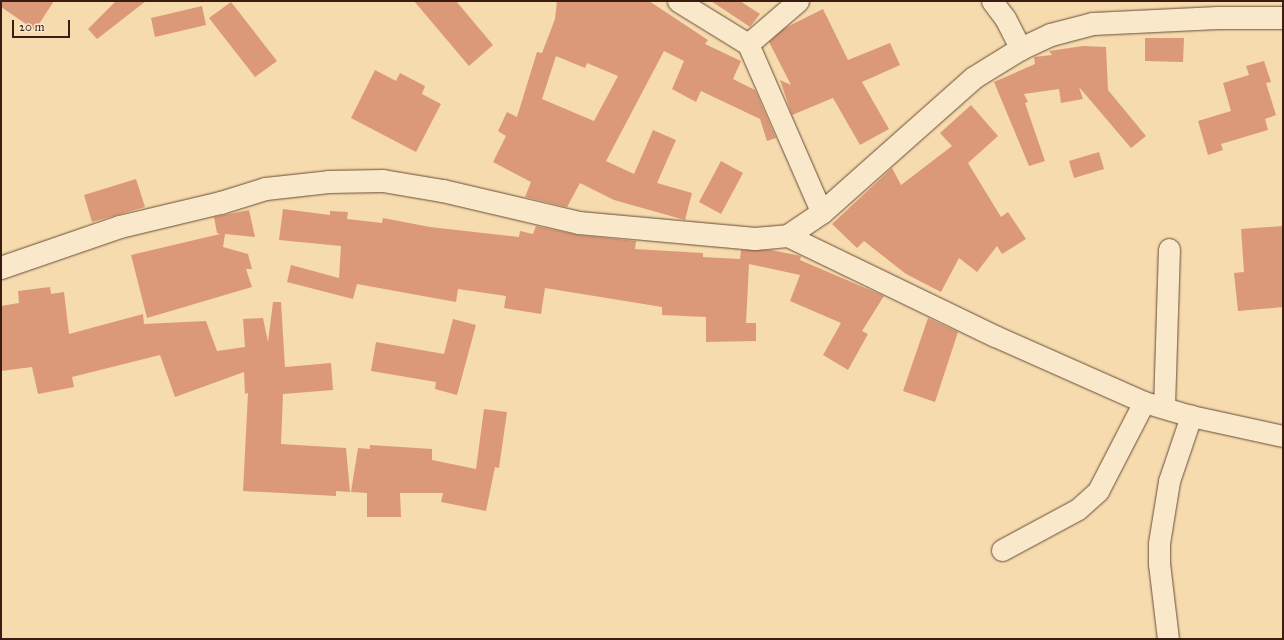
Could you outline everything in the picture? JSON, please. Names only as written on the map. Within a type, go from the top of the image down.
[{"type":"street","points":[[678,1],[748,44],[822,213]]},
{"type":"street","points":[[748,44],[798,1]]},
{"type":"street","points":[[992,1],[1005,18],[1021,49]]},
{"type":"street","points":[[1,268],[120,227],[221,203],[266,189],[329,182],[391,182],[443,191],[579,223],[755,239],[788,236],[822,213],[974,78],[1021,49],[1051,35],[1093,24],[1218,18],[1283,18]]},
{"type":"street","points":[[788,236],[995,336],[1144,402],[1191,416],[1283,436]]},
{"type":"street","points":[[1164,407],[1169,249]]},
{"type":"street","points":[[1002,550],[1078,509],[1098,491],[1144,402]]},
{"type":"street","points":[[1168,639],[1159,564],[1159,543],[1169,481],[1191,416]]},
{"type":"building","points":[[1,1],[54,1],[35,30],[1,7]]},
{"type":"building","points":[[116,1],[146,1],[97,39],[88,29]]},
{"type":"building","points":[[414,1],[456,1],[493,45],[469,66]]},
{"type":"building","points":[[557,1],[649,1],[708,40],[705,44],[741,61],[733,79],[755,90],[776,138],[767,141],[760,119],[701,91],[696,102],[672,89],[684,61],[664,51],[606,161],[634,174],[653,130],[676,140],[657,183],[692,193],[685,220],[614,200],[580,183],[567,207],[525,197],[531,182],[493,162],[506,136],[498,131],[507,112],[517,117],[537,52],[542,53],[555,19]],"holes":[[[556,56],[585,68],[587,63],[618,76],[594,121],[542,99]]]},
{"type":"building","points":[[711,1],[740,1],[760,14],[750,27]]},
{"type":"building","points":[[231,2],[277,61],[255,77],[209,18]]},
{"type":"building","points":[[202,6],[206,25],[155,37],[151,18]]},
{"type":"building","points":[[823,9],[848,60],[890,43],[900,65],[862,82],[889,129],[860,145],[833,98],[792,115],[780,80],[791,85],[769,42],[783,29]]},
{"type":"building","points":[[1145,38],[1184,38],[1183,62],[1145,61]]},
{"type":"building","points":[[1083,46],[1106,47],[1108,90],[1146,136],[1131,148],[1079,87],[1083,99],[1061,103],[1059,89],[1024,94],[1028,102],[1025,103],[1045,161],[1029,166],[994,82],[1035,64],[1034,57],[1052,55],[1049,51]]},
{"type":"building","points":[[1264,61],[1271,82],[1266,83],[1276,115],[1265,119],[1268,130],[1221,144],[1223,150],[1208,155],[1198,121],[1231,111],[1223,83],[1249,75],[1246,66]]},
{"type":"building","points":[[375,70],[396,81],[400,73],[425,86],[422,94],[441,104],[416,152],[351,118]]},
{"type":"building","points":[[971,105],[998,136],[968,163],[1001,217],[1008,212],[1026,239],[1002,254],[997,246],[977,272],[959,258],[941,292],[906,274],[864,241],[857,248],[832,224],[892,168],[901,185],[952,146],[940,133]]},
{"type":"building","points":[[1099,152],[1104,169],[1074,178],[1069,161]]},
{"type":"building","points":[[721,161],[743,173],[721,214],[699,202]]},
{"type":"building","points":[[136,179],[145,207],[92,222],[84,195]]},
{"type":"building","points":[[283,209],[330,215],[330,211],[348,212],[347,219],[382,223],[383,218],[430,227],[519,237],[520,231],[533,234],[536,226],[578,235],[636,241],[635,249],[703,253],[703,257],[740,259],[741,250],[771,250],[801,256],[800,260],[884,296],[862,331],[868,334],[848,370],[823,355],[841,323],[790,301],[800,275],[749,264],[746,323],[756,323],[756,341],[706,342],[706,317],[662,315],[662,307],[545,288],[541,314],[504,308],[506,296],[458,289],[456,302],[357,284],[353,299],[287,282],[291,265],[339,278],[341,246],[279,240]]},
{"type":"building","points":[[249,210],[255,237],[225,234],[223,247],[248,254],[252,269],[246,269],[252,287],[147,318],[131,255],[220,234],[217,233],[214,217]]},
{"type":"building","points":[[1283,226],[1283,307],[1238,311],[1234,273],[1244,272],[1241,229]]},
{"type":"building","points":[[50,287],[51,294],[64,292],[69,334],[143,314],[144,324],[206,321],[217,351],[245,347],[243,319],[263,318],[268,342],[273,302],[281,302],[285,367],[331,363],[333,390],[283,394],[281,444],[346,448],[350,492],[336,491],[336,496],[243,491],[248,393],[245,394],[244,372],[175,397],[160,355],[72,377],[74,387],[38,394],[32,367],[1,371],[1,306],[19,303],[18,291]]},
{"type":"building","points":[[928,318],[958,332],[935,402],[903,391]]},
{"type":"building","points":[[453,319],[476,325],[457,395],[435,389],[436,382],[371,371],[376,342],[444,354]]},
{"type":"building","points":[[484,409],[507,412],[499,468],[495,467],[486,511],[441,502],[443,493],[400,493],[401,517],[367,517],[367,493],[351,492],[358,448],[370,449],[370,445],[432,449],[432,460],[476,469]]}]
